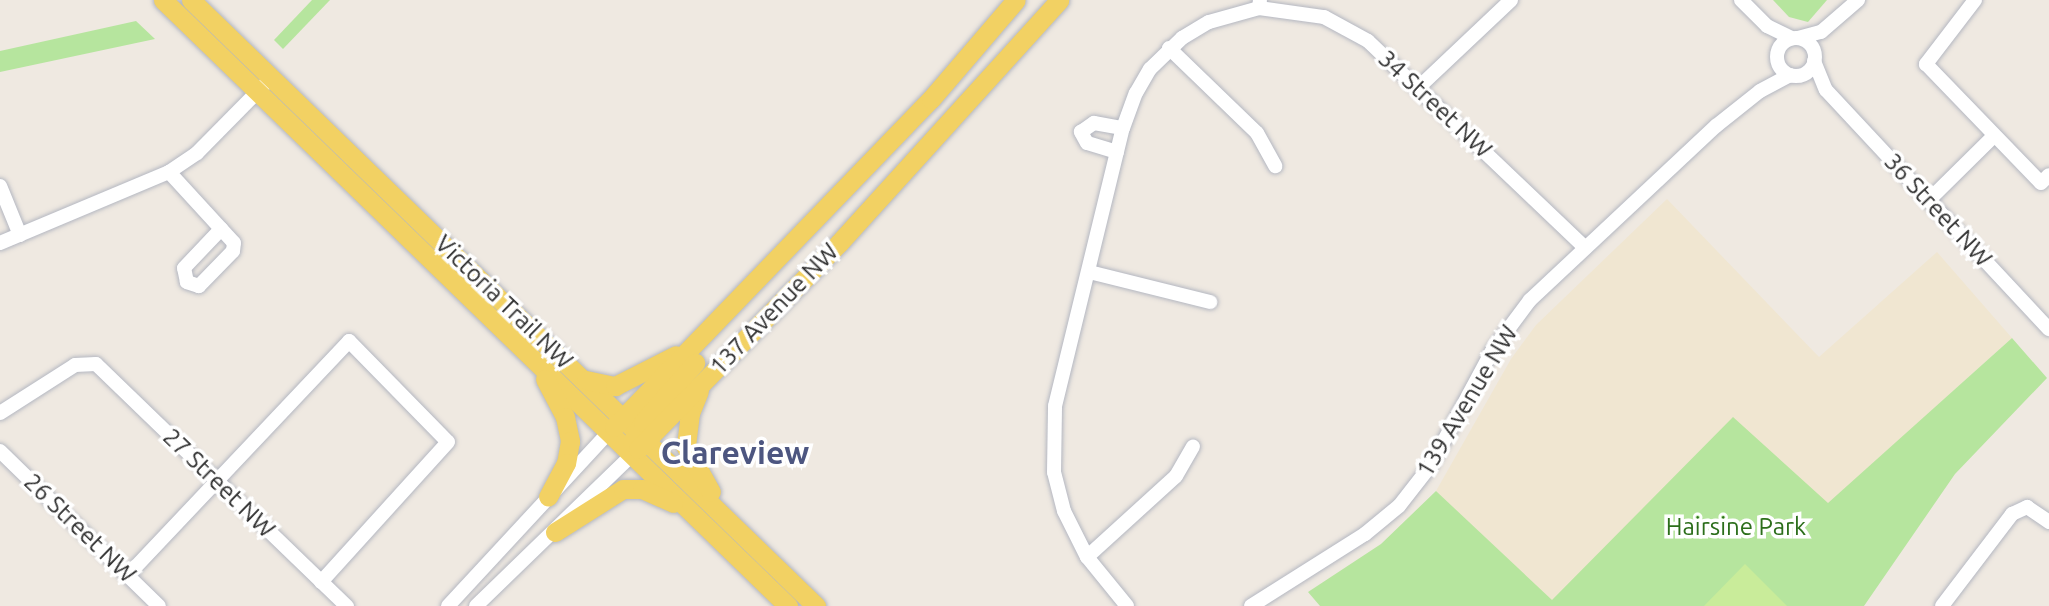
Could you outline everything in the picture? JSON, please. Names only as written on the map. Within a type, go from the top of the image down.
[{"type":"main road","name":"Victoria Trail NW","points":[[163,0],[534,360],[736,527],[816,606]]},
{"type":"main road","name":"Victoria Trail NW","points":[[191,0],[583,380],[692,513],[788,606]]},
{"type":"main road","name":"137 Avenue NW","points":[[629,436],[696,344],[931,99],[1016,0]]},
{"type":"main road","name":"137 Avenue NW","points":[[629,436],[704,381],[946,129],[1059,0]]},
{"type":"main road","points":[[629,436],[784,254]]},
{"type":"main road","points":[[583,380],[615,386],[696,344]]},
{"type":"main road","points":[[534,360],[570,431],[566,463],[548,497]]},
{"type":"main road","points":[[704,381],[690,413],[686,447],[695,468],[736,527]]},
{"type":"main road","points":[[555,532],[623,489],[650,491],[692,513]]},
{"type":"street","points":[[1418,88],[1511,0]]},
{"type":"street","points":[[1741,0],[1767,26],[1809,44],[1814,58]]},
{"type":"street","points":[[1767,26],[1778,53],[1780,67],[1793,75],[1807,71],[1831,25],[1858,0]]},
{"type":"street","points":[[1975,0],[1926,64],[1994,136],[2045,179]]},
{"type":"street","points":[[1127,606],[1087,557],[1061,502],[1052,446],[1055,406],[1123,128],[1143,79],[1170,48],[1209,22],[1260,4]]},
{"type":"street","name":"34 Street NW","points":[[1260,4],[1306,12],[1342,25],[1368,41],[1585,248]]},
{"type":"street","points":[[1778,53],[1795,38],[1831,25]]},
{"type":"street","points":[[1170,48],[1257,133],[1275,166]]},
{"type":"street","name":"139 Avenue NW","points":[[1760,91],[1778,53]]},
{"type":"street","name":"36 Street NW","points":[[1814,58],[1826,90]]},
{"type":"street","name":"36 Street NW","points":[[1793,75],[1826,90],[2049,329]]},
{"type":"street","name":"139 Avenue NW","points":[[1251,606],[1365,534],[1405,499],[1431,465],[1505,331],[1585,248],[1760,91],[1793,75]]},
{"type":"street","points":[[0,243],[169,172],[197,153],[272,78]]},
{"type":"street","points":[[1117,152],[1087,143],[1081,132],[1094,123],[1123,128]]},
{"type":"street","points":[[1929,200],[1994,136]]},
{"type":"street","points":[[169,172],[221,229]]},
{"type":"street","points":[[0,186],[20,235]]},
{"type":"street","points":[[1089,272],[1210,302]]},
{"type":"street","points":[[128,575],[219,483],[349,341],[448,442],[321,582]]},
{"type":"street","name":"27 Street NW","points":[[0,413],[75,365],[90,362],[101,367],[347,606]]},
{"type":"street","name":"137 Avenue NW","points":[[449,606],[548,497],[629,436]]},
{"type":"street","name":"137 Avenue NW","points":[[477,606],[555,532],[629,436]]},
{"type":"street","points":[[1087,557],[1176,476],[1193,447]]},
{"type":"street","name":"26 Street NW","points":[[0,451],[159,606]]},
{"type":"street","points":[[1942,606],[2007,519],[2027,508],[2049,522]]},
{"type":"shaded area","points":[[1667,199],[1819,357],[1937,252],[2012,338],[1828,504],[1733,418],[1552,601],[1436,491],[1511,359],[1536,325]]},
{"type":"green space","points":[[312,0],[330,0],[283,49],[274,40]]},
{"type":"green space","points":[[1773,0],[1827,0],[1808,22],[1789,17]]},
{"type":"green space","points":[[136,21],[155,39],[0,72],[0,51]]},
{"type":"green space","name":"Hairsine Park","points":[[2012,338],[2047,378],[1955,474],[1864,606],[1320,606],[1308,592],[1381,544],[1436,491],[1552,600],[1733,417],[1828,503]]},
{"type":"green space","points":[[1745,564],[1787,606],[1704,606]]},
{"type":"district","name":"Clareview","points":[[735,452]]}]
